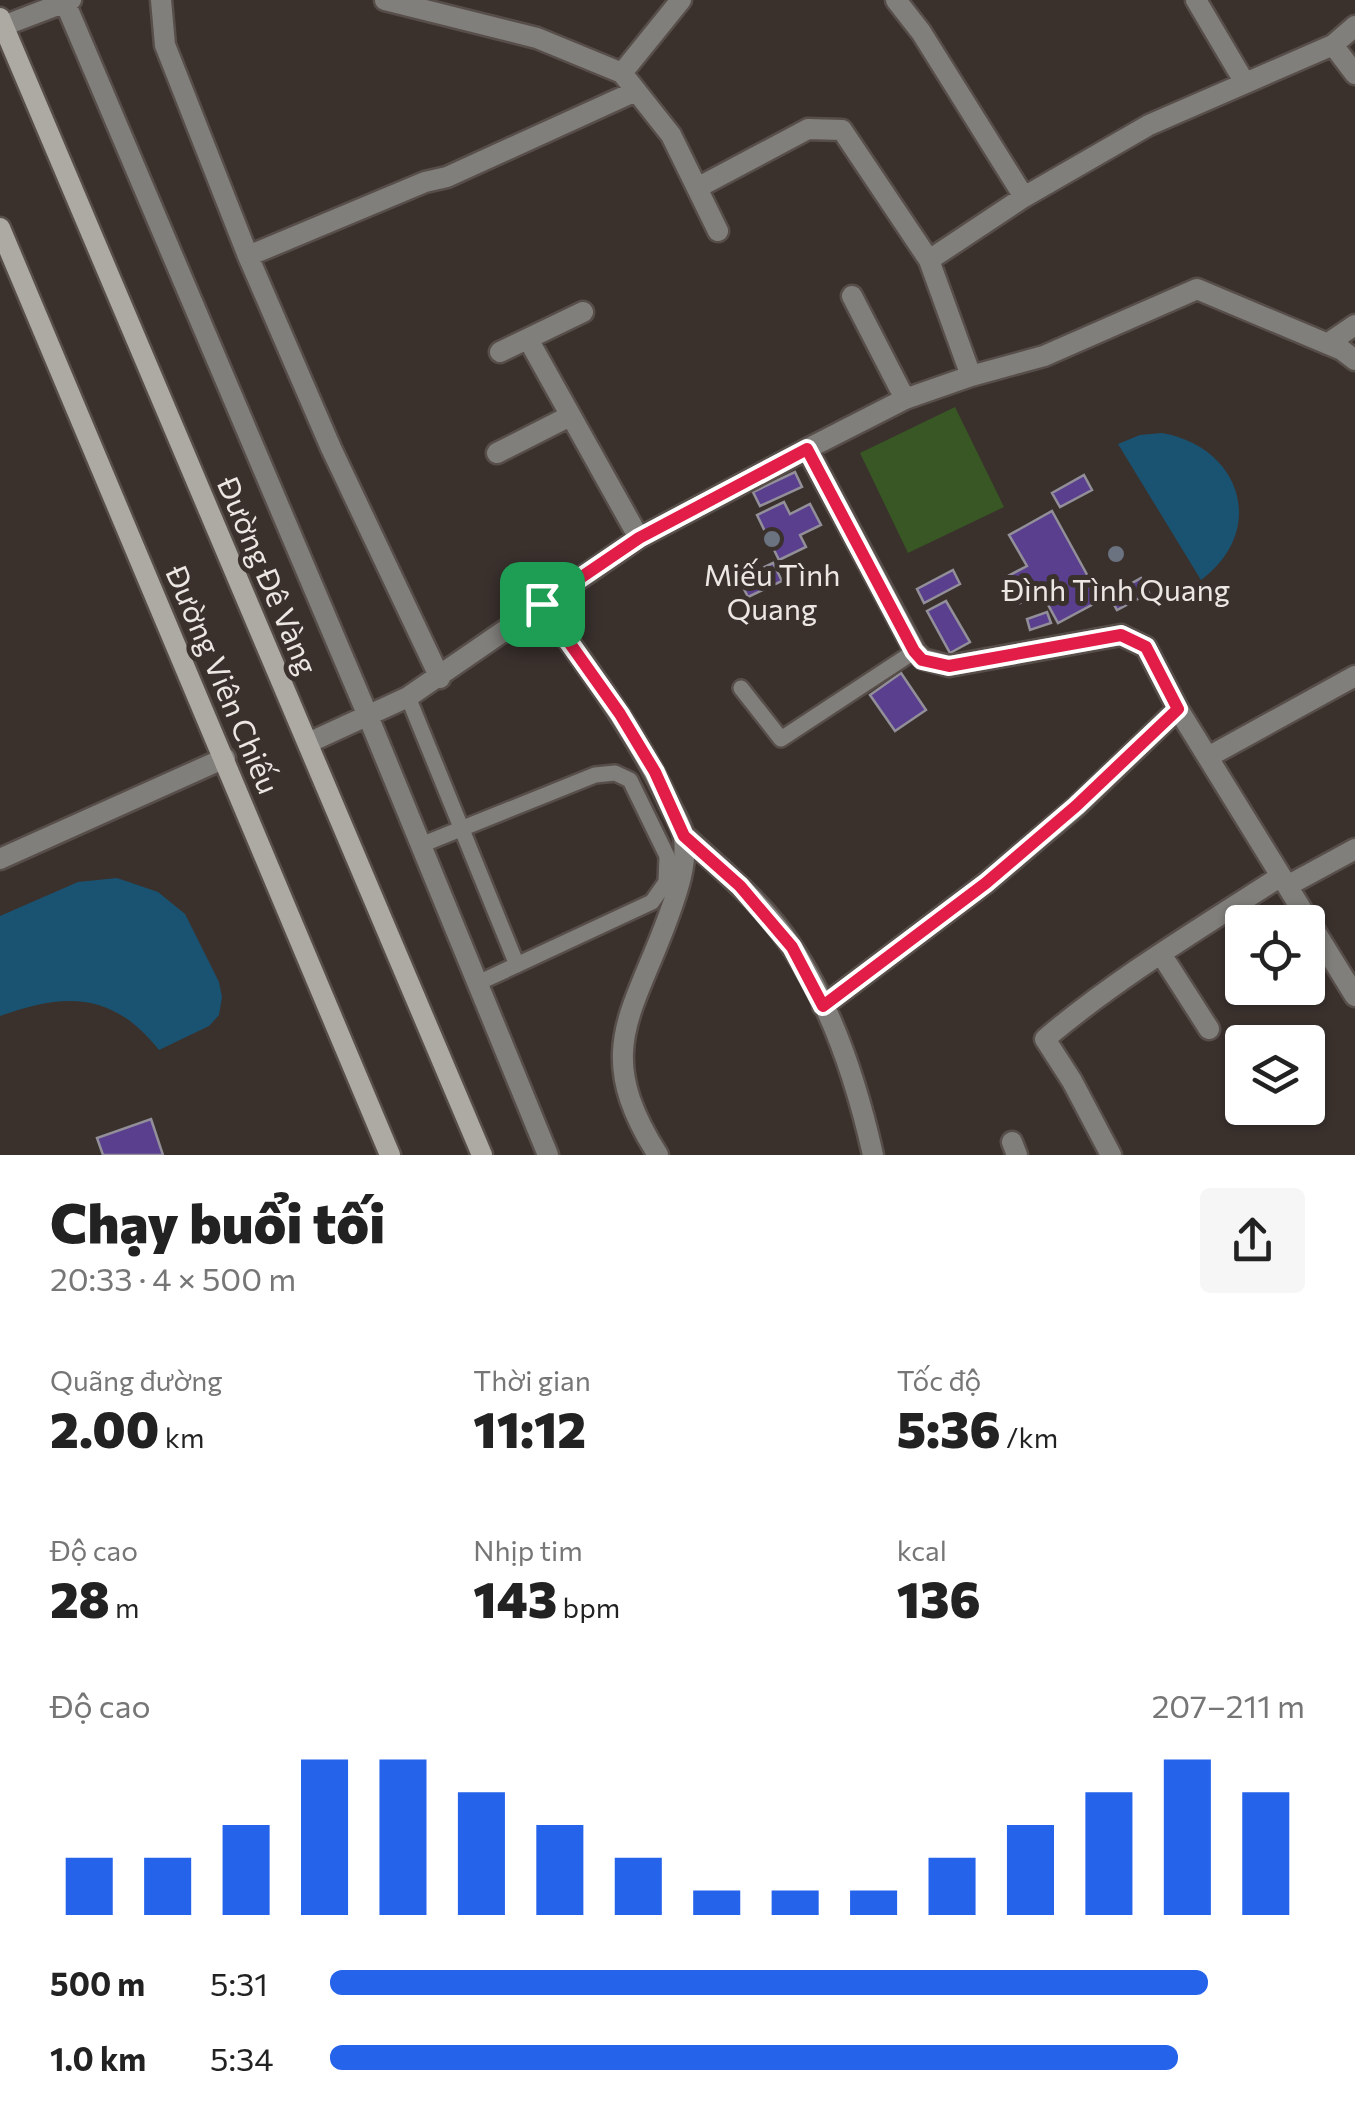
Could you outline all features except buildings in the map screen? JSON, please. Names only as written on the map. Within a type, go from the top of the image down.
[{"type":"main road","name":"Đường Đê Vàng","points":[[1,22],[482,1155]]},
{"type":"main road","name":"Đường Viên Chiếu","points":[[0,228],[390,1155]]},
{"type":"street","points":[[1,22],[66,0],[548,1155]]},
{"type":"street","points":[[161,0],[166,45],[248,256],[331,448],[440,678]]},
{"type":"street","points":[[385,0],[443,7],[537,38],[622,73],[671,135],[718,231]]},
{"type":"street","points":[[622,73],[681,0]]},
{"type":"street","points":[[896,0],[922,32],[1024,197]]},
{"type":"street","points":[[1196,0],[1245,83]]},
{"type":"street","points":[[929,260],[1024,197],[1148,125],[1333,44],[1355,26]]},
{"type":"street","points":[[1333,44],[1355,74]]},
{"type":"street","points":[[248,256],[425,182],[446,177],[636,91]]},
{"type":"street","points":[[697,188],[808,129],[842,130],[929,260],[971,376]]},
{"type":"street","points":[[308,743],[408,697],[639,538],[807,449],[905,399],[1044,356],[1196,288],[1327,344],[1355,360]]},
{"type":"street","points":[[852,296],[905,399]]},
{"type":"street","points":[[500,352],[582,312]]},
{"type":"street","points":[[1327,344],[1355,326]]},
{"type":"street","points":[[528,338],[639,538]]},
{"type":"street","points":[[497,453],[570,416]]},
{"type":"street","points":[[807,449],[922,660],[949,666],[1121,635],[1146,647],[1178,709],[1355,996]]},
{"type":"street","points":[[542,604],[620,714],[655,772],[684,836],[740,886],[792,947],[837,1033],[862,1104],[873,1155]]},
{"type":"street","points":[[1208,757],[1355,676]]},
{"type":"street","points":[[823,1006],[986,883],[1076,806],[1178,709]]},
{"type":"street","points":[[0,859],[225,758]]},
{"type":"street","points":[[658,1155],[641,1128],[623,1078],[624,1030],[681,883],[684,836]]},
{"type":"street","points":[[1110,1155],[1072,1081],[1045,1040],[1073,1015],[1161,954],[1284,881],[1355,849]]},
{"type":"street","points":[[1161,954],[1209,1029]]},
{"type":"lane","points":[[741,688],[781,739],[914,651]]},
{"type":"lane","points":[[408,697],[517,965]]},
{"type":"lane","points":[[421,845],[595,775],[616,773],[630,780],[667,856],[666,882],[652,902],[478,983]]},
{"type":"green space","points":[[955,407],[1004,507],[908,553],[860,453]]},
{"type":"water","points":[[1162,433],[1189,441],[1211,455],[1227,472],[1236,493],[1239,515],[1234,538],[1222,560],[1201,580],[1118,444],[1140,435]]},
{"type":"water","points":[[117,878],[158,892],[185,914],[219,982],[219,1015],[209,1026],[159,1050],[124,1017],[87,1002],[46,1003],[0,1016],[0,916],[78,882]]},
{"type":"place","name":"Miếu Tình Quang","points":[[772,539]]},
{"type":"place","name":"Đình Tình Quang","points":[[1116,554]]},
{"type":"route","points":[[807,449],[922,660],[949,666],[1121,635],[1146,647],[1178,709],[1076,806],[986,883],[823,1006],[792,947],[740,886],[684,836],[655,772],[620,714],[542,604],[639,538],[807,449]]}]
